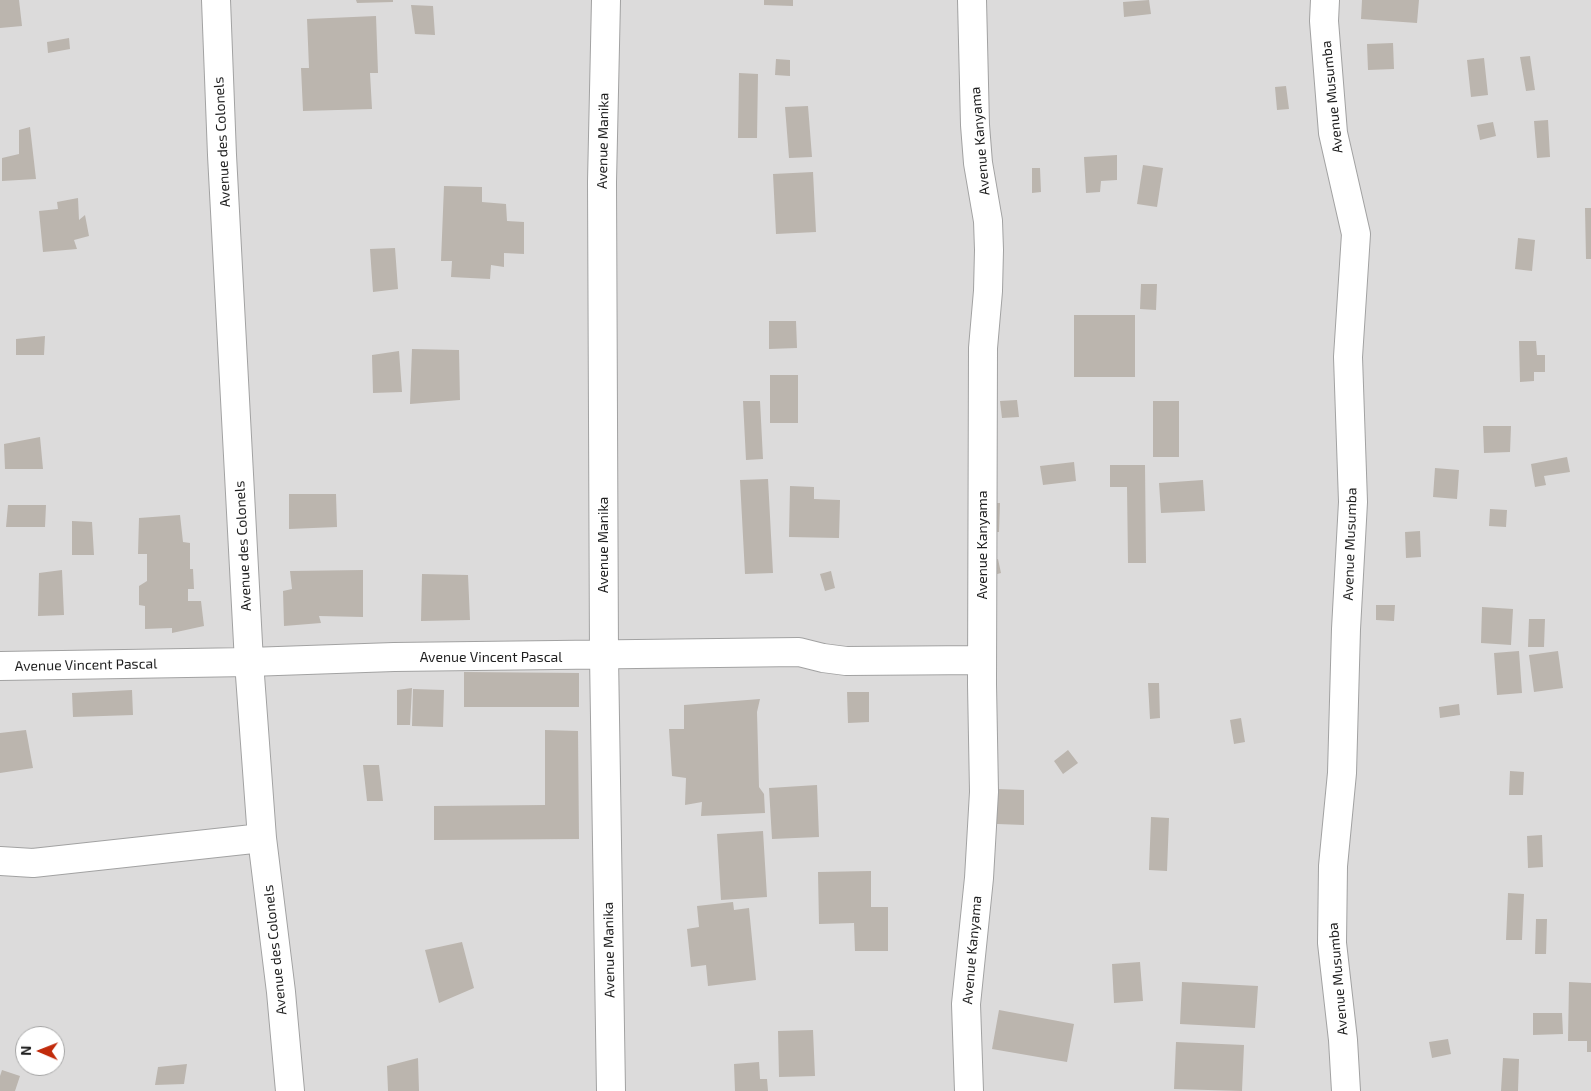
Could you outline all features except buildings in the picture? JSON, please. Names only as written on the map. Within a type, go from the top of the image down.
[{"type":"street","name":"Avenue des Colonels","points":[[216,0],[222,164],[249,662],[262,838],[281,992],[290,1091]]},
{"type":"street","name":"Avenue Manika","points":[[606,0],[602,182],[604,656],[611,1091]]},
{"type":"street","name":"Avenue Kanyama","points":[[969,1091],[966,1004],[979,878],[984,792],[982,660],[983,348],[988,291],[988,221],[978,163],[975,125],[972,0]]},
{"type":"street","name":"Avenue Musumba","points":[[1324,0],[1333,133],[1356,234],[1354,291],[1348,357],[1353,502],[1346,629],[1342,773],[1333,866],[1332,943],[1343,1040],[1346,1091]]},
{"type":"street","name":"Avenue Vincent Pascal","points":[[0,666],[249,662],[394,657],[604,656],[799,652],[846,661],[982,660]]},
{"type":"street","points":[[0,861],[33,863],[262,838]]},
{"type":"shaded area","points":[[0,0],[1591,0],[1591,1091],[0,1091]]}]
